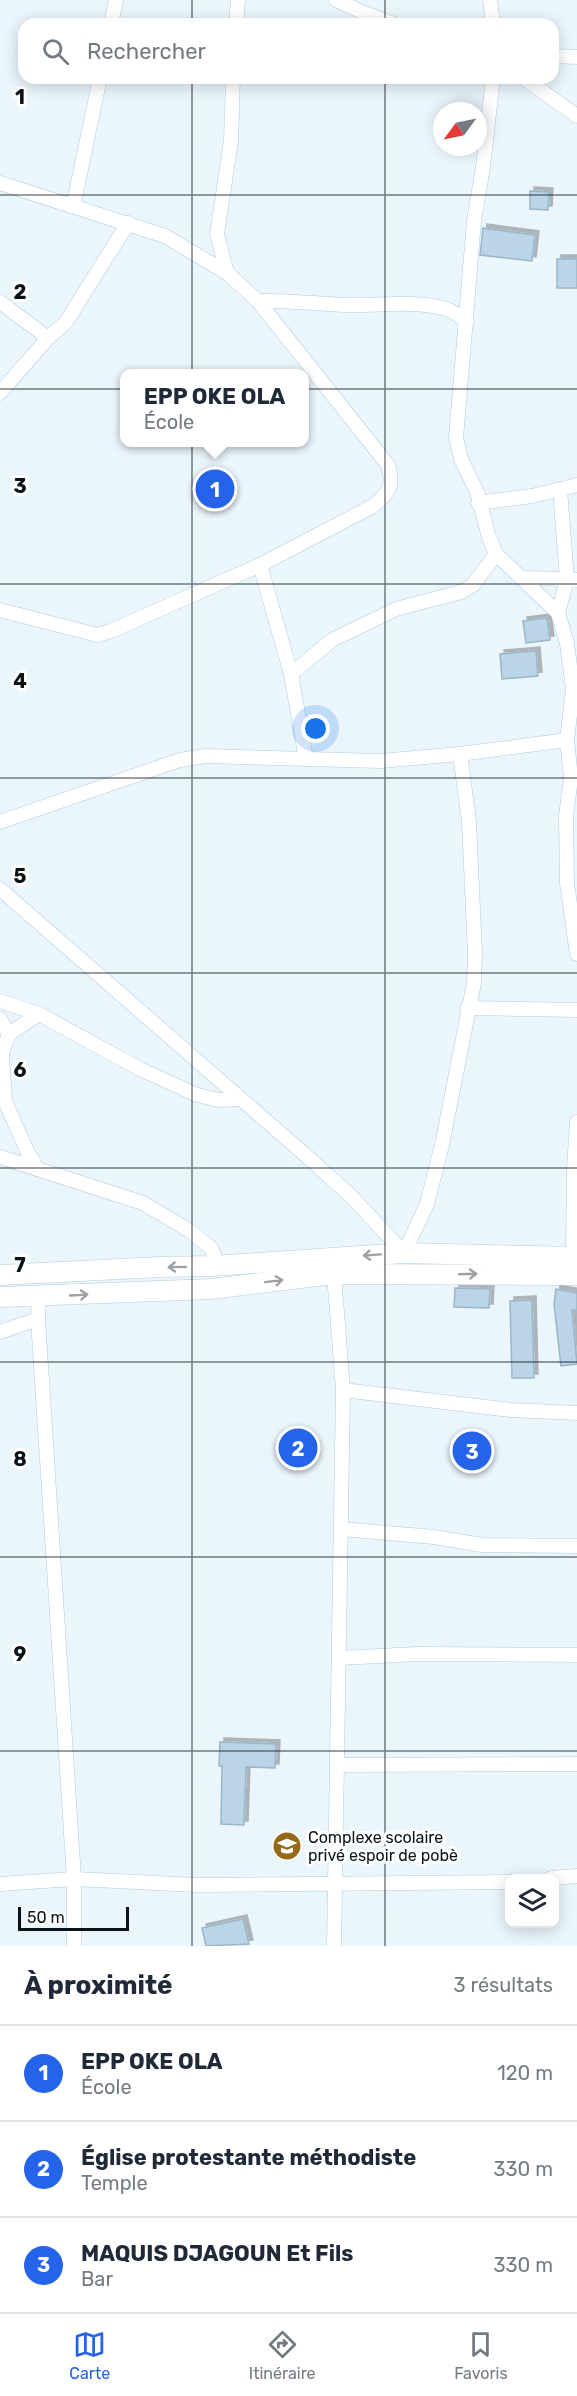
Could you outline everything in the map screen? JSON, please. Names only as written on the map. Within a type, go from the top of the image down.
[{"type":"main road","points":[[0,1275],[213,1266],[404,1253],[576,1263]]},
{"type":"main road","points":[[0,1297],[211,1289],[334,1274],[576,1263]]},
{"type":"street","points":[[112,18],[116,0]]},
{"type":"street","points":[[236,18],[238,0]]},
{"type":"street","points":[[336,0],[380,18]]},
{"type":"street","points":[[490,0],[493,18]]},
{"type":"street","points":[[559,56],[577,57]]},
{"type":"street","points":[[73,207],[99,84]]},
{"type":"street","points":[[227,273],[219,243],[218,223],[231,141],[233,84]]},
{"type":"street","points":[[492,84],[474,221],[456,438],[461,459],[477,492],[478,503],[496,554],[558,613],[567,643],[573,689],[574,720],[567,740],[571,778],[566,816],[567,883],[577,954]]},
{"type":"street","points":[[532,84],[577,116]]},
{"type":"street","points":[[0,183],[165,237],[227,273],[258,301],[388,465],[392,481],[387,494],[373,506],[260,565],[111,631],[97,635],[0,610]]},
{"type":"street","points":[[0,393],[66,321],[128,223]]},
{"type":"street","points":[[258,301],[320,302],[345,305],[405,304],[444,308],[460,315],[467,322]]},
{"type":"street","points":[[0,302],[48,338]]},
{"type":"street","points":[[478,503],[532,496],[577,484]]},
{"type":"street","points":[[558,613],[572,579],[560,490]]},
{"type":"street","points":[[291,674],[332,640],[385,614],[461,592],[473,585],[496,554]]},
{"type":"street","points":[[260,565],[291,674],[306,759]]},
{"type":"street","points":[[522,578],[572,579]]},
{"type":"street","points":[[0,822],[180,760],[205,756],[380,761],[460,754],[567,740]]},
{"type":"street","points":[[0,889],[351,1196],[404,1253],[427,1204],[442,1145],[467,1008],[474,983],[475,954],[469,822],[460,754]]},
{"type":"street","points":[[0,1001],[39,1014],[140,1069],[197,1095],[218,1100],[240,1099]]},
{"type":"street","points":[[467,1008],[577,1010]]},
{"type":"street","points":[[37,1168],[5,1101],[1,1057],[9,1034],[39,1014]]},
{"type":"street","points":[[0,1019],[9,1034]]},
{"type":"street","points":[[576,1263],[574,1169],[577,1122]]},
{"type":"street","points":[[0,1157],[143,1203],[211,1248],[214,1255],[213,1266]]},
{"type":"street","points":[[334,1274],[344,1390],[338,1765],[333,1882],[334,1946]]},
{"type":"street","points":[[39,1296],[38,1319],[74,1879],[74,1946]]},
{"type":"street","points":[[0,1332],[38,1319]]},
{"type":"street","points":[[344,1390],[512,1410],[577,1413]]},
{"type":"street","points":[[341,1529],[434,1537],[482,1545],[577,1546]]},
{"type":"street","points":[[339,1658],[417,1654],[577,1655]]},
{"type":"street","points":[[338,1765],[577,1764]]},
{"type":"street","points":[[559,1877],[577,1876]]},
{"type":"street","points":[[0,1884],[74,1879],[198,1885],[505,1882]]},
{"type":"building","points":[[530,191],[549,192],[548,210],[530,209]]},
{"type":"building","points":[[483,228],[535,235],[532,261],[480,255]]},
{"type":"building","points":[[557,259],[577,259],[577,288],[557,288]]},
{"type":"building","points":[[547,618],[550,640],[526,643],[523,621]]},
{"type":"building","points":[[536,651],[538,676],[502,679],[500,654]]},
{"type":"building","points":[[455,1288],[490,1289],[489,1308],[454,1307]]},
{"type":"building","points":[[556,1289],[577,1293],[577,1310],[572,1310],[577,1364],[561,1366],[554,1304]]},
{"type":"building","points":[[532,1300],[534,1378],[512,1378],[510,1301]]},
{"type":"building","points":[[220,1742],[276,1744],[275,1768],[246,1767],[244,1825],[221,1824]]},
{"type":"building","points":[[243,1919],[249,1944],[206,1946],[202,1928]]},
{"type":"place","name":"EPP OKE OLA","points":[[215,489]]},
{"type":"place","name":"Église protestante méthodiste","points":[[298,1448]]},
{"type":"place","name":"MAQUIS DJAGOUN Et Fils","points":[[472,1451]]},
{"type":"place","name":"Complexe scolaire privé espoir de pobè","points":[[287,1846]]}]
